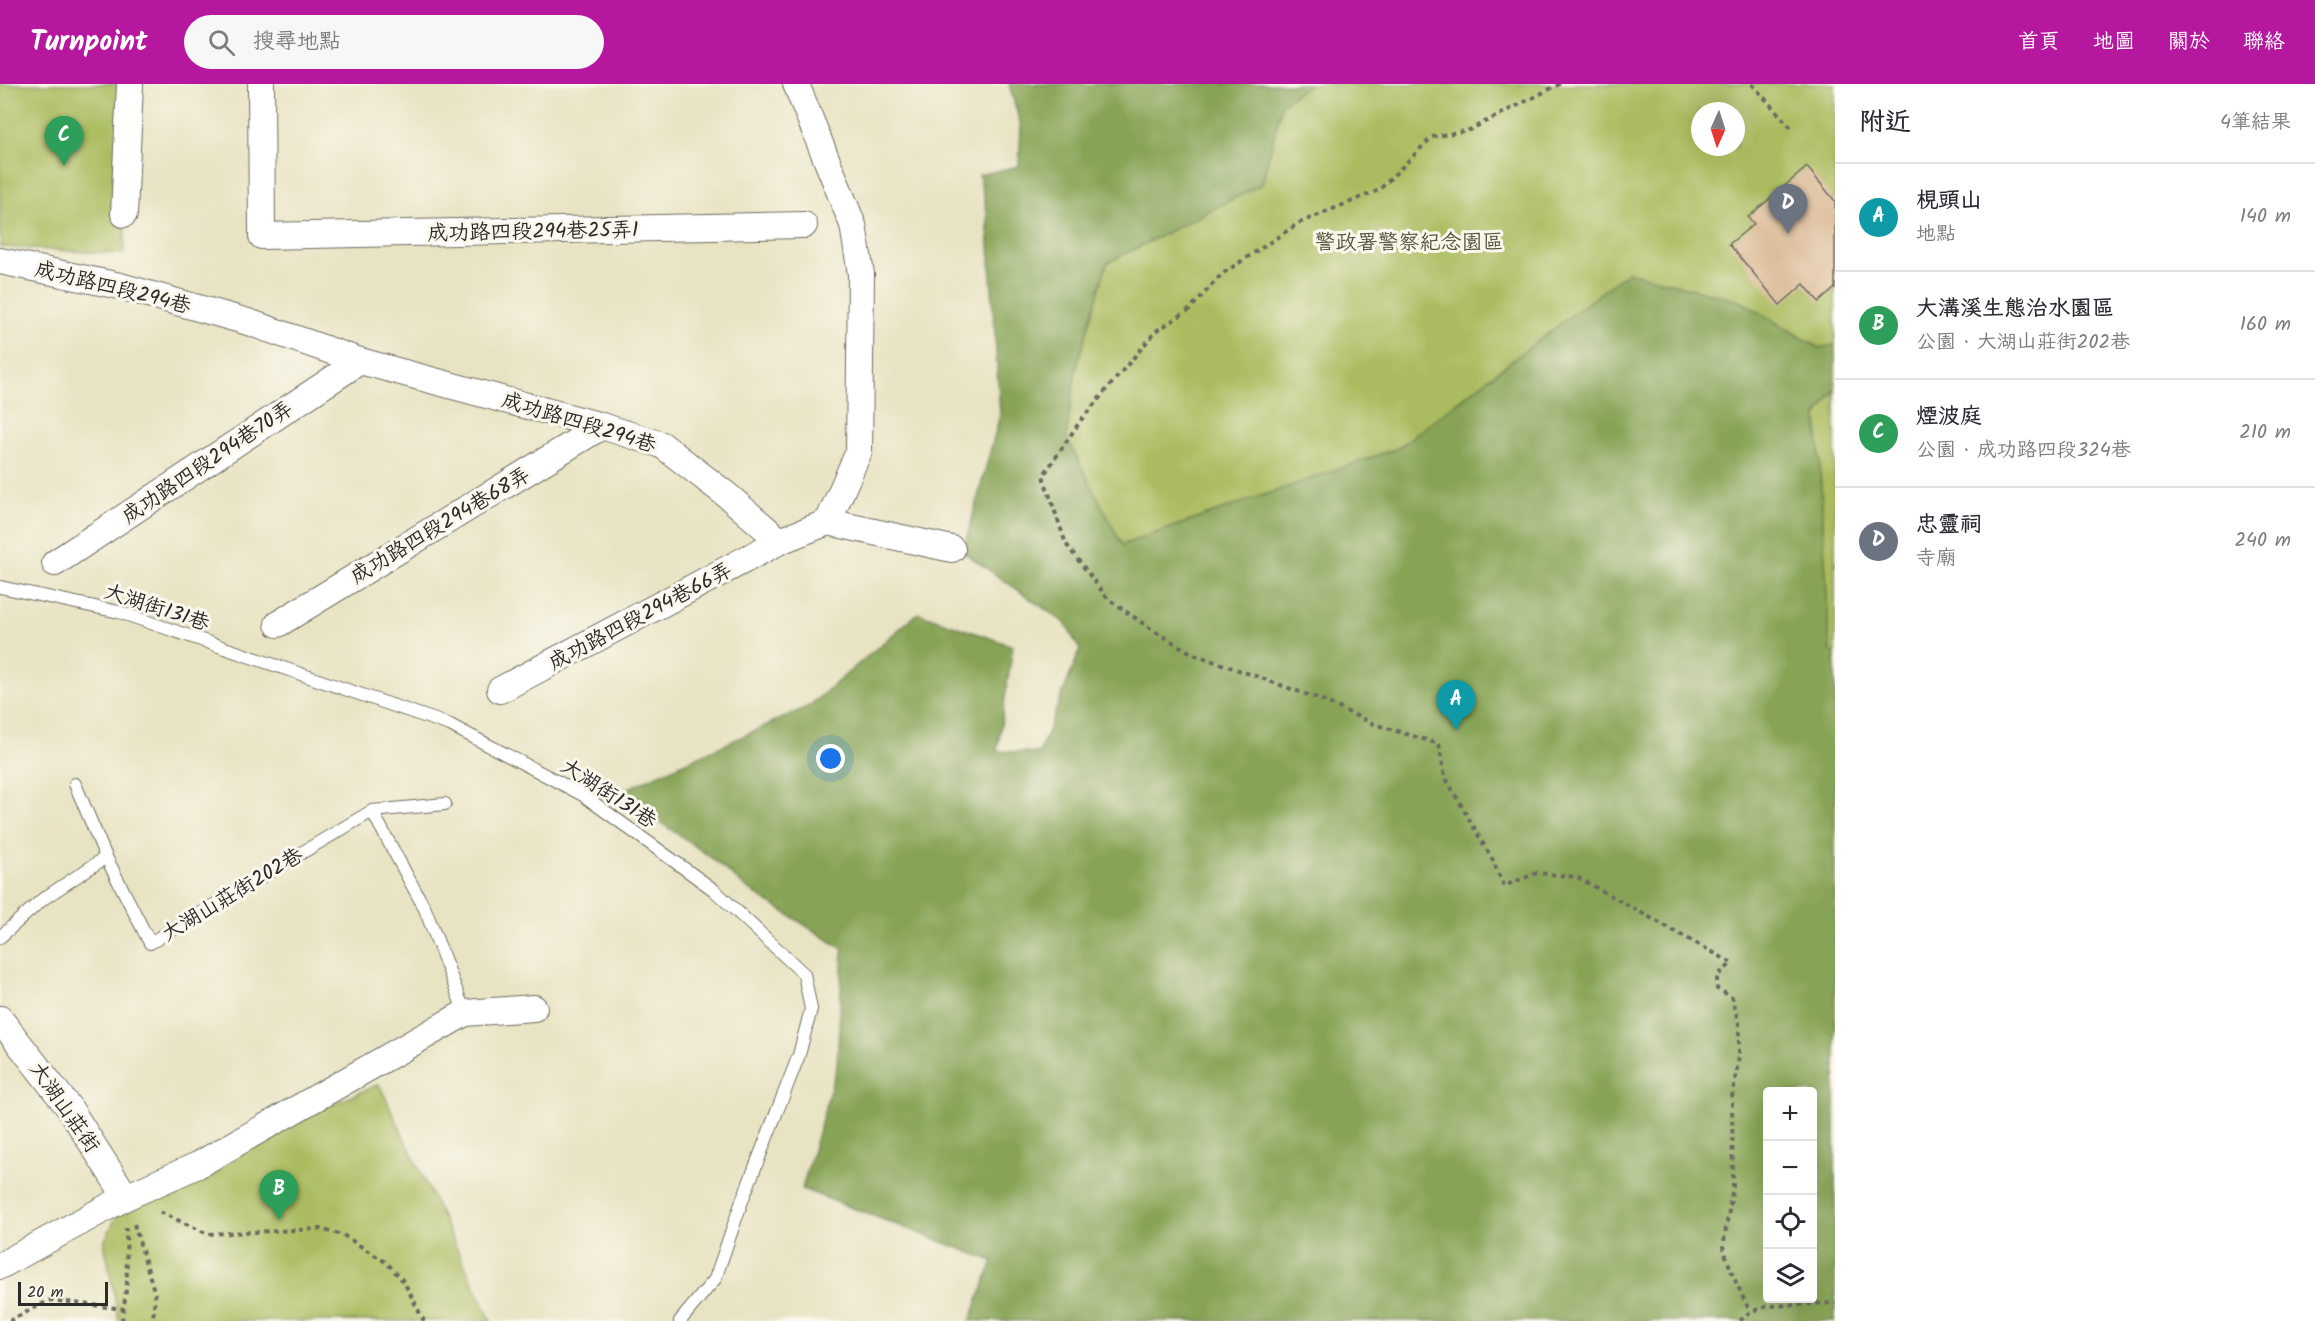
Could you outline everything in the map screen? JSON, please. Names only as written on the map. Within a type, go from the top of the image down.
[{"type":"street","points":[[124,214],[130,84]]},
{"type":"street","name":"成功路四段294巷25弄1","points":[[261,84],[262,236],[804,225]]},
{"type":"street","points":[[796,84],[853,225],[861,274],[859,451],[828,522]]},
{"type":"street","name":"成功路四段294巷","points":[[0,261],[141,292],[248,322],[360,360],[602,426],[662,445],[728,496],[780,541]]},
{"type":"street","name":"成功路四段294巷70弄","points":[[55,563],[360,360]]},
{"type":"street","name":"成功路四段294巷68弄","points":[[278,624],[602,426]]},
{"type":"street","points":[[780,541],[828,522],[951,549]]},
{"type":"street","name":"成功路四段294巷66弄","points":[[500,690],[780,541]]},
{"type":"street","points":[[0,1266],[126,1197],[198,1165],[465,1013],[534,1008]]},
{"type":"street","name":"大湖山莊街","points":[[0,1018],[70,1109],[126,1197]]},
{"type":"lane","name":"大湖街131巷","points":[[0,587],[119,612],[450,725],[583,795],[714,890],[804,974],[811,1009],[799,1055],[742,1201],[715,1279],[680,1321]]},
{"type":"lane","name":"大湖山莊街202巷","points":[[75,784],[106,857],[150,943],[372,812],[445,804]]},
{"type":"lane","points":[[372,812],[425,909],[465,1013]]},
{"type":"lane","points":[[0,937],[43,899],[106,857]]},
{"type":"path","points":[[1560,84],[1468,130],[1432,137],[1379,190],[1299,223],[1222,274],[1190,310],[1155,331],[1081,420],[1043,476],[1066,544],[1108,599],[1154,631],[1193,654],[1317,698],[1374,724],[1439,744],[1445,777],[1492,859],[1504,886],[1537,873],[1577,877],[1732,963],[1717,976],[1717,989],[1732,997],[1739,1035],[1739,1057],[1732,1097],[1733,1186],[1723,1246],[1733,1276],[1750,1312]]},
{"type":"path","points":[[1752,84],[1792,129]]},
{"type":"path","points":[[122,1321],[126,1283],[126,1197]]},
{"type":"path","points":[[126,1197],[155,1294],[153,1321]]},
{"type":"path","points":[[126,1197],[208,1234],[320,1229],[343,1235],[387,1263],[404,1282],[424,1321]]},
{"type":"path","points":[[9,1321],[50,1300],[124,1308]]},
{"type":"path","points":[[1740,1321],[1750,1312],[1768,1305],[1835,1303]]},
{"type":"green space","points":[[0,84],[131,84],[124,254],[0,247]]},
{"type":"green space","points":[[1009,84],[1309,84],[1282,104],[1262,184],[1107,263],[1076,369],[1066,437],[1122,545],[1398,448],[1628,272],[1740,301],[1819,348],[1835,345],[1835,390],[1817,416],[1830,651],[1835,654],[1835,1321],[970,1321],[993,1261],[802,1189],[837,1066],[843,949],[749,890],[709,856],[618,793],[809,706],[918,613],[1013,646],[997,751],[1039,753],[1080,650],[1065,623],[963,552],[1000,415],[987,211],[979,175],[1019,166],[1021,126]]},
{"type":"green space","name":"警政署警察紀念園區","points":[[1309,84],[1835,84],[1835,345],[1819,348],[1740,301],[1628,272],[1398,448],[1122,545],[1066,437],[1076,369],[1107,263],[1262,184],[1282,104]]},
{"type":"green space","points":[[1835,390],[1835,654],[1830,651],[1817,416]]},
{"type":"green space","points":[[379,1084],[491,1321],[119,1321],[104,1242],[126,1197]]},
{"type":"building","points":[[1807,167],[1835,201],[1835,288],[1819,302],[1804,284],[1780,305],[1729,244],[1754,224],[1748,217]]},
{"type":"place","name":"煙波庭","points":[[64,166]]},
{"type":"place","name":"忠靈祠","points":[[1788,234]]},
{"type":"place","name":"梘頭山","points":[[1456,730]]},
{"type":"place","name":"大溝溪生態治水園區","points":[[279,1220]]}]
